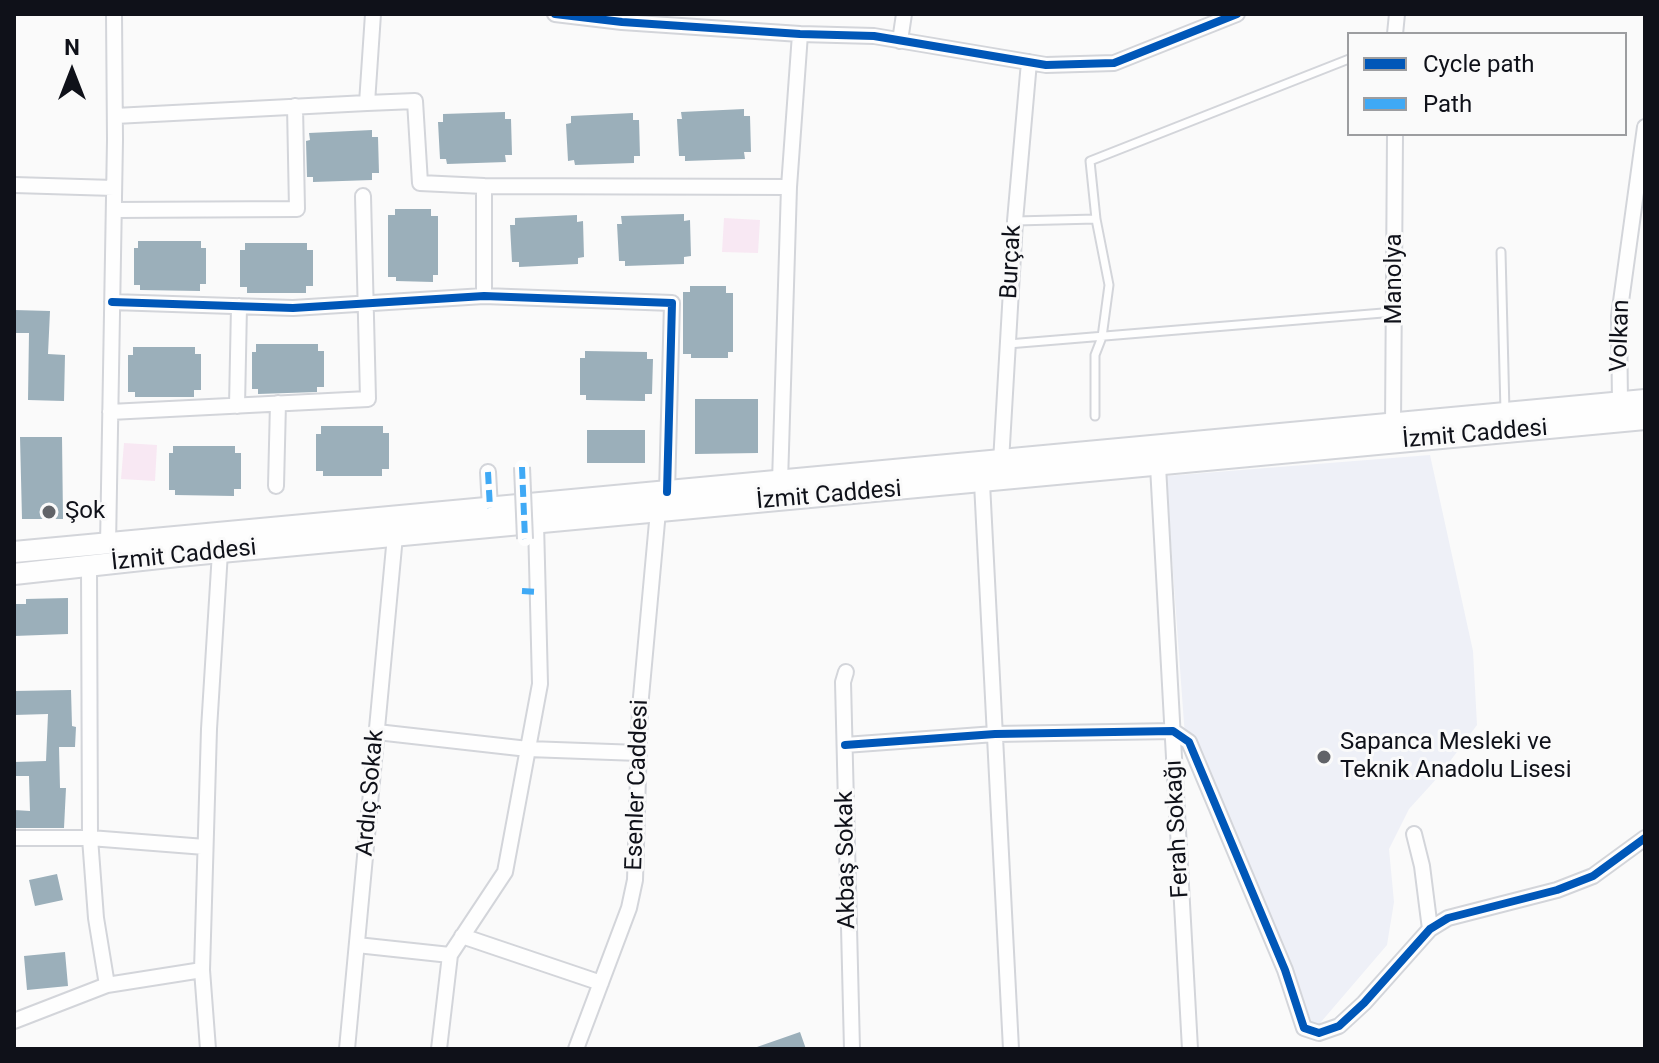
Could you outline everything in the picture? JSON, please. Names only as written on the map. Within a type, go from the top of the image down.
[{"type":"main road","name":"İzmit Caddesi","points":[[14,552],[1645,400]]},
{"type":"main road","name":"İzmit Caddesi","points":[[14,574],[395,536],[530,531],[658,511],[1645,419]]},
{"type":"street","points":[[108,545],[114,14]]},
{"type":"street","points":[[367,103],[373,14]]},
{"type":"street","points":[[555,14],[622,22],[874,36],[1046,65],[1114,63],[1237,14]]},
{"type":"street","points":[[900,41],[904,14]]},
{"type":"street","points":[[780,482],[789,187],[800,34]]},
{"type":"street","name":"Burçak","points":[[1001,462],[1015,221],[1029,62]]},
{"type":"street","points":[[115,116],[415,101],[420,183],[789,187]]},
{"type":"street","points":[[114,210],[297,209],[295,106]]},
{"type":"street","name":"Volkan","points":[[1620,403],[1619,316],[1645,127]]},
{"type":"street","name":"Manolya","points":[[1393,424],[1395,136]]},
{"type":"street","points":[[14,185],[114,188]]},
{"type":"street","points":[[484,186],[484,296]]},
{"type":"street","points":[[110,412],[368,399],[363,196]]},
{"type":"street","points":[[112,302],[293,308],[484,296],[672,303],[667,492]]},
{"type":"street","points":[[237,406],[239,306]]},
{"type":"street","points":[[276,486],[278,403]]},
{"type":"street","name":"Ferah Sokağı","points":[[1158,466],[1190,1049]]},
{"type":"street","points":[[439,1049],[450,955],[505,872],[540,684],[538,592],[522,467]]},
{"type":"street","points":[[488,472],[490,508]]},
{"type":"street","points":[[982,483],[1011,1049]]},
{"type":"street","name":"Esenler Caddesi","points":[[576,1049],[629,908],[635,880],[640,708],[658,511]]},
{"type":"street","name":"Ardıç Sokak","points":[[347,1049],[395,536]]},
{"type":"street","points":[[208,1049],[202,970],[209,729],[220,552]]},
{"type":"street","points":[[89,566],[90,838],[96,918],[107,985]]},
{"type":"street","points":[[522,591],[538,592]]},
{"type":"street","name":"Akbaş Sokak","points":[[846,672],[843,682],[852,1049]]},
{"type":"street","points":[[845,745],[995,734],[1173,731],[1189,742],[1285,970],[1304,1028],[1319,1033],[1339,1026],[1364,1003],[1430,929],[1448,918],[1557,890],[1593,876],[1645,838]]},
{"type":"street","points":[[377,732],[528,749],[639,753]]},
{"type":"street","points":[[1414,834],[1422,866],[1430,929]]},
{"type":"street","points":[[14,838],[90,838],[205,847]]},
{"type":"street","points":[[462,936],[601,983]]},
{"type":"street","points":[[357,945],[450,955]]},
{"type":"street","points":[[14,1021],[107,985],[202,970]]},
{"type":"lane","points":[[1095,416],[1095,355],[1102,337],[1109,285],[1096,219],[1090,161],[1347,60]]},
{"type":"lane","points":[[1015,221],[1096,219]]},
{"type":"lane","points":[[1501,252],[1505,414]]},
{"type":"lane","points":[[1008,344],[1395,312]]},
{"type":"shaded area","points":[[724,218],[760,220],[758,253],[722,252]]},
{"type":"shaded area","points":[[124,443],[157,445],[155,481],[121,479]]},
{"type":"shaded area","name":"Sapanca Mesleki ve Teknik Anadolu Lisesi","points":[[1430,455],[1473,651],[1477,725],[1439,776],[1409,809],[1389,849],[1394,902],[1387,945],[1315,1029],[1185,737],[1166,476]]},
{"type":"building","points":[[744,109],[744,116],[750,116],[751,152],[744,152],[745,159],[685,161],[685,156],[679,156],[677,119],[682,119],[681,112]]},
{"type":"building","points":[[505,112],[505,119],[511,119],[512,155],[505,155],[506,162],[447,164],[446,159],[440,159],[438,122],[443,122],[443,114]]},
{"type":"building","points":[[633,113],[633,120],[639,120],[640,156],[634,156],[634,163],[575,165],[574,160],[568,161],[566,124],[571,123],[571,116]]},
{"type":"building","points":[[372,130],[372,137],[378,137],[379,173],[372,173],[372,180],[313,182],[313,177],[307,177],[306,141],[310,140],[309,133]]},
{"type":"building","points":[[395,209],[431,209],[431,216],[438,216],[438,275],[433,275],[433,282],[396,281],[396,277],[388,277],[388,215],[395,215]]},
{"type":"building","points":[[684,214],[684,221],[690,220],[691,256],[684,257],[684,264],[625,266],[625,261],[619,261],[617,224],[622,224],[621,216]]},
{"type":"building","points":[[577,215],[577,222],[583,221],[584,257],[578,258],[578,264],[519,267],[519,262],[512,262],[510,225],[515,225],[515,218]]},
{"type":"building","points":[[138,241],[201,241],[201,248],[206,248],[206,284],[200,284],[200,291],[140,290],[140,285],[134,285],[134,248],[138,248]]},
{"type":"building","points":[[245,243],[307,243],[307,250],[313,250],[313,286],[306,286],[306,293],[247,293],[247,287],[240,287],[240,250],[245,250]]},
{"type":"building","points":[[690,286],[726,286],[726,293],[733,293],[733,352],[728,352],[728,358],[691,358],[691,354],[683,354],[683,292],[690,292]]},
{"type":"building","points":[[14,310],[50,311],[48,354],[65,355],[64,401],[28,400],[29,333],[14,333]]},
{"type":"building","points":[[256,344],[318,344],[318,351],[324,351],[324,387],[317,387],[317,392],[258,394],[258,389],[252,389],[252,352],[256,352]]},
{"type":"building","points":[[133,347],[195,347],[195,354],[201,354],[201,390],[194,390],[194,397],[135,397],[135,392],[128,392],[128,355],[133,355]]},
{"type":"building","points":[[585,351],[647,352],[647,359],[653,359],[652,394],[645,394],[645,401],[586,400],[586,395],[580,395],[580,358],[585,358]]},
{"type":"building","points":[[695,399],[758,399],[758,453],[695,454]]},
{"type":"building","points":[[321,426],[383,426],[383,433],[389,433],[389,469],[382,469],[382,476],[323,476],[323,471],[316,471],[316,434],[321,434]]},
{"type":"building","points":[[587,430],[645,430],[645,463],[587,463]]},
{"type":"building","points":[[20,437],[62,437],[63,519],[22,519]]},
{"type":"building","points":[[173,446],[235,446],[235,453],[241,453],[241,489],[234,489],[234,496],[175,495],[175,490],[169,490],[169,453],[173,453]]},
{"type":"building","points":[[68,598],[68,634],[14,636],[14,604],[26,604],[26,599]]},
{"type":"building","points":[[71,690],[75,747],[59,747],[60,788],[66,788],[64,828],[14,828],[14,810],[30,811],[29,776],[14,776],[14,762],[46,761],[48,714],[14,715],[14,691]]},
{"type":"building","points":[[57,874],[63,900],[35,906],[29,880]]},
{"type":"building","points":[[65,952],[68,986],[27,990],[24,956]]},
{"type":"building","points":[[800,1032],[806,1049],[757,1049],[757,1047]]},
{"type":"marked path","points":[[522,467],[525,539]]},
{"type":"marked path","points":[[488,472],[490,508]]},
{"type":"marked path","points":[[522,591],[538,592]]},
{"type":"cycle path","points":[[555,14],[622,22],[874,36],[1046,65],[1114,63],[1237,14]]},
{"type":"cycle path","points":[[112,302],[293,308],[484,296],[672,303],[667,492]]},
{"type":"cycle path","points":[[845,745],[995,734],[1173,731],[1189,742],[1285,970],[1304,1028],[1319,1033],[1339,1026],[1364,1003],[1430,929],[1448,918],[1557,890],[1593,876],[1645,838]]},
{"type":"place","name":"Şok","points":[[49,512]]},
{"type":"place","name":"Sapanca Mesleki ve Teknik Anadolu Lisesi","points":[[1324,757]]}]
